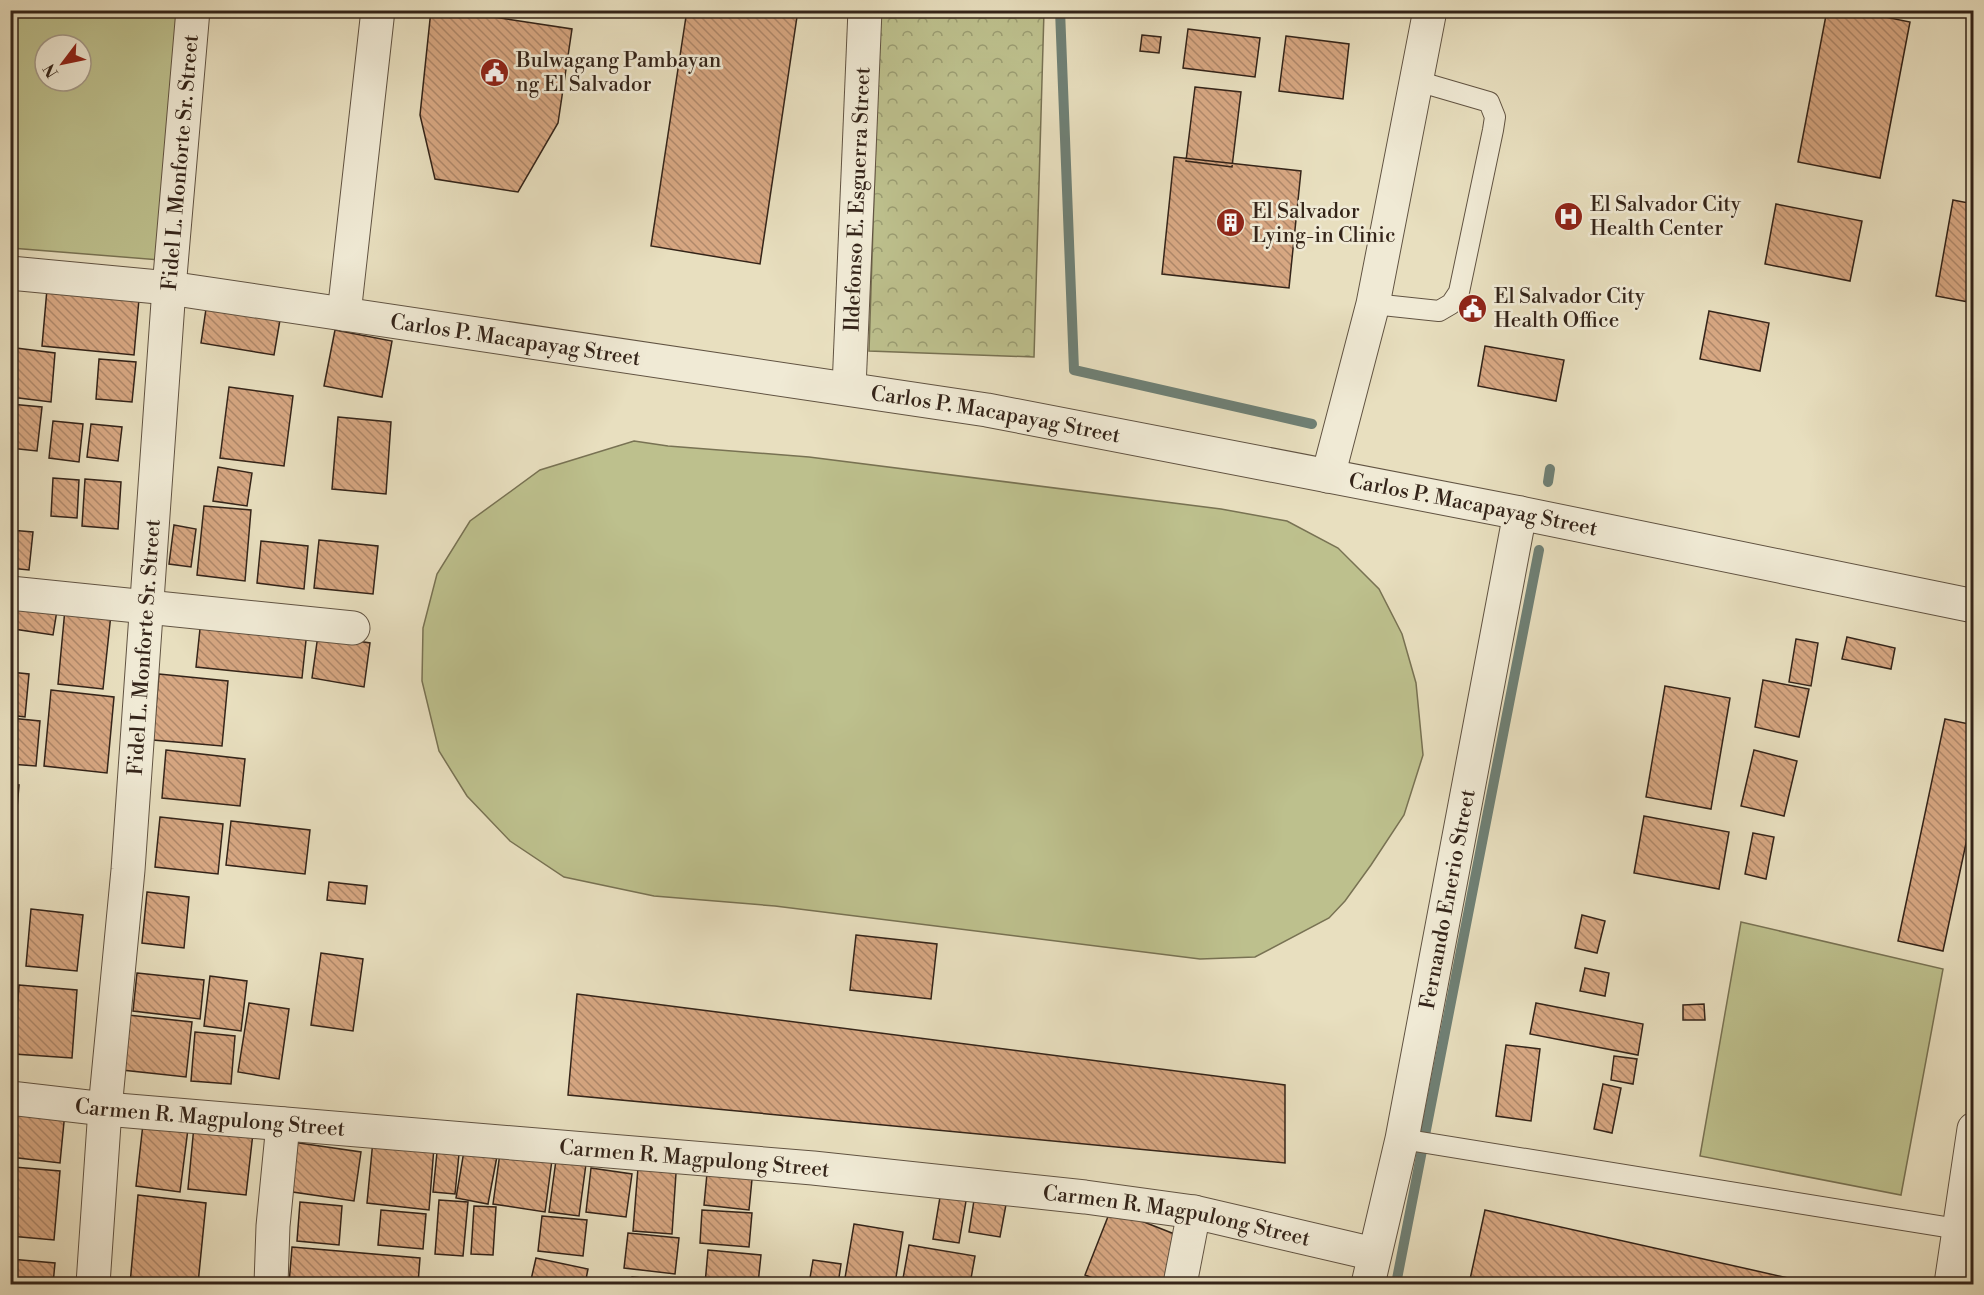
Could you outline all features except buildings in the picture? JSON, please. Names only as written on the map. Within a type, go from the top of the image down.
[{"type":"street","name":"Fidel L. Monforte Sr. Street","points":[[93,1284],[105,1109],[128,870],[169,288],[193,10]]},
{"type":"street","points":[[344,315],[378,10]]},
{"type":"street","name":"Ildefonso E. Esguerra Street","points":[[849,388],[865,10]]},
{"type":"street","points":[[1328,477],[1373,304],[1417,81],[1426,11]]},
{"type":"street","name":"Carlos P. Macapayag Street","points":[[10,273],[169,288],[987,410],[1520,513],[1974,606]]},
{"type":"street","name":"Fernando Enerio Street","points":[[1371,1269],[1408,1140],[1520,513]]},
{"type":"street","points":[[10,593],[353,628]]},
{"type":"street","name":"Carmen R. Magpulong Street","points":[[10,1098],[105,1109],[813,1168],[1085,1197],[1194,1212],[1371,1269]]},
{"type":"street","points":[[271,1284],[273,1226],[283,1124]]},
{"type":"street","points":[[1951,1284],[1974,1130]]},
{"type":"street","points":[[1180,1284],[1194,1212]]},
{"type":"lane","points":[[1373,304],[1439,311],[1451,304],[1459,292],[1493,130],[1495,117],[1489,102],[1417,81]]},
{"type":"lane","points":[[1408,1140],[1958,1229]]},
{"type":"green space","points":[[18,11],[179,11],[160,260],[11,248],[10,113]]},
{"type":"green space","points":[[880,11],[1044,11],[1034,357],[869,351]]},
{"type":"green space","points":[[634,441],[668,446],[809,457],[1221,509],[1287,521],[1338,548],[1379,589],[1402,634],[1416,683],[1423,755],[1404,815],[1345,901],[1329,918],[1255,957],[1200,959],[775,906],[654,896],[564,877],[510,841],[467,796],[439,751],[422,681],[423,628],[437,574],[470,521],[540,470]]},
{"type":"green space","points":[[1741,922],[1943,969],[1901,1195],[1700,1156]]},
{"type":"waterway","points":[[1060,10],[1074,370],[1312,424]]},
{"type":"waterway","points":[[1548,482],[1550,469]]},
{"type":"waterway","points":[[1396,1284],[1539,550]]},
{"type":"place","name":"Bulwagang Pambayan ng El Salvador","points":[[495,72]]},
{"type":"place","name":"El Salvador City Health Center","points":[[1569,216]]},
{"type":"place","name":"El Salvador Lying-in Clinic","points":[[1231,223]]},
{"type":"place","name":"El Salvador City Health Office","points":[[1473,308]]}]
